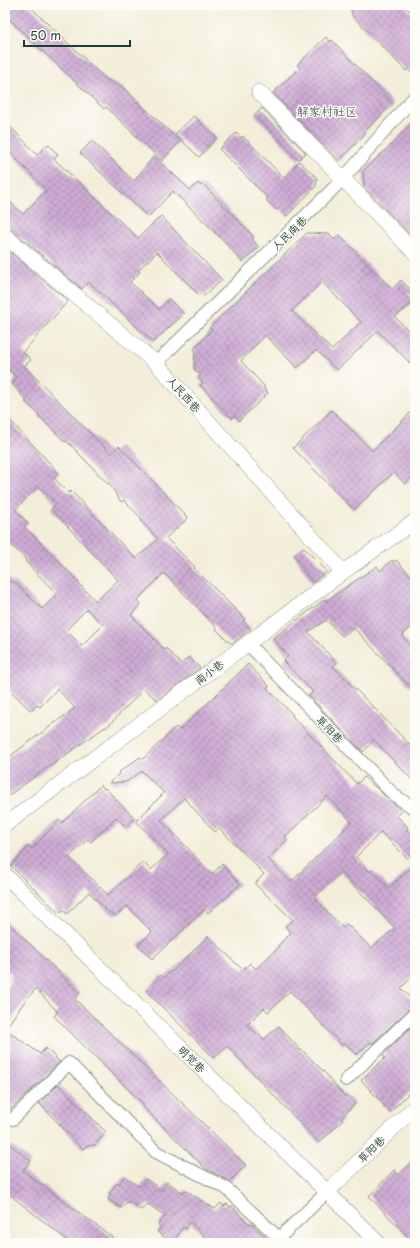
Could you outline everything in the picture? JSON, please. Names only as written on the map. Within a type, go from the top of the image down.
[{"type":"street","points":[[259,92],[415,253]]},
{"type":"street","name":"人民南巷","points":[[156,363],[344,179],[415,96]]},
{"type":"street","name":"人民西巷","points":[[5,236],[156,363],[343,572]]},
{"type":"street","name":"南小巷","points":[[5,825],[343,572],[415,521]]},
{"type":"street","name":"草阳巷","points":[[248,644],[394,795],[415,809]]},
{"type":"street","name":"明觉巷","points":[[5,875],[378,1243]]},
{"type":"street","points":[[346,1080],[415,1013]]},
{"type":"street","points":[[12,1119],[69,1063],[156,1152],[226,1188],[279,1238],[327,1192]]},
{"type":"street","name":"草阳巷","points":[[327,1192],[415,1107]]},
{"type":"building","points":[[17,5],[28,5],[107,80],[122,87],[180,141],[162,161],[106,107],[104,109],[6,16]]},
{"type":"building","points":[[346,5],[404,5],[415,16],[415,77],[408,69],[406,71],[373,37],[351,14],[353,12]]},
{"type":"building","points":[[326,37],[331,42],[332,40],[393,104],[366,130],[364,133],[365,134],[339,161],[273,93],[300,67],[297,65]]},
{"type":"building","points":[[262,108],[306,153],[298,160],[255,115]]},
{"type":"building","points":[[194,116],[217,138],[199,157],[175,134]]},
{"type":"building","points":[[415,120],[415,240],[364,187],[363,171]]},
{"type":"building","points":[[5,121],[37,155],[48,144],[58,155],[54,159],[138,238],[161,216],[222,280],[204,296],[201,293],[199,295],[157,252],[138,270],[140,272],[130,282],[159,309],[169,299],[184,314],[153,342],[89,282],[82,289],[11,229],[5,227],[5,197],[23,214],[46,190],[5,147]]},
{"type":"building","points":[[236,133],[241,138],[243,136],[284,178],[299,161],[317,178],[316,186],[287,216],[280,208],[277,210],[266,200],[268,198],[219,149]]},
{"type":"building","points":[[92,141],[134,181],[154,156],[190,190],[198,183],[201,186],[203,184],[254,237],[252,239],[259,247],[242,262],[224,241],[173,191],[148,217],[80,153]]},
{"type":"building","points":[[307,233],[329,234],[334,240],[339,235],[392,289],[401,280],[411,290],[408,293],[415,301],[395,317],[415,337],[415,368],[378,331],[337,370],[316,350],[297,368],[265,335],[241,361],[265,387],[263,388],[268,393],[239,421],[235,416],[232,418],[200,385],[203,383],[198,378],[201,375],[194,369],[195,347],[212,330],[209,328]],"holes":[[[322,282],[361,322],[332,350],[292,311]]]},
{"type":"building","points":[[5,248],[68,301],[23,352],[31,360],[24,366],[111,454],[119,446],[188,518],[166,538],[245,619],[243,621],[251,629],[233,643],[230,643],[164,573],[137,600],[141,604],[131,615],[181,664],[189,657],[200,668],[157,700],[144,689],[106,728],[105,727],[5,798],[5,760],[75,708],[57,689],[40,707],[37,705],[31,711],[5,685],[5,575],[12,583],[14,581],[42,609],[57,594],[25,561],[26,559],[5,539],[5,415],[59,473],[54,478],[69,493],[71,491],[136,559],[158,539],[124,500],[121,502],[109,483],[108,484],[67,441],[65,442],[38,415],[39,414],[25,402],[27,401],[12,384],[16,377],[5,366]],"holes":[[[39,486],[56,504],[51,509],[118,580],[96,601],[24,526],[28,523],[15,510]],[[87,609],[103,625],[82,646],[66,630]]]},
{"type":"building","points":[[415,408],[415,474],[405,484],[394,472],[354,510],[293,448],[332,410],[372,451]]},
{"type":"building","points":[[303,547],[327,571],[312,583],[294,555]]},
{"type":"building","points":[[392,560],[393,562],[396,560],[415,580],[415,623],[402,636],[415,650],[415,692],[354,628],[342,636],[326,620],[308,632],[337,663],[333,666],[415,750],[415,783],[374,740],[363,752],[360,749],[309,696],[313,692],[283,661],[288,656],[273,638],[325,599],[326,601],[377,566],[380,571]]},
{"type":"building","points":[[248,664],[269,686],[267,688],[293,715],[292,716],[357,784],[364,777],[402,811],[397,816],[408,827],[406,829],[415,838],[415,974],[401,988],[415,1003],[415,1006],[410,1008],[372,1044],[371,1042],[356,1055],[345,1043],[343,1046],[290,991],[268,1012],[264,1008],[247,1025],[264,1039],[279,1026],[301,1051],[302,1050],[325,1073],[345,1097],[346,1095],[355,1104],[341,1118],[343,1120],[319,1143],[227,1046],[214,1058],[146,991],[161,975],[164,978],[171,971],[172,972],[208,936],[243,970],[250,963],[256,969],[291,933],[285,926],[293,920],[255,884],[264,874],[219,828],[215,832],[184,798],[161,820],[212,874],[222,864],[240,884],[208,913],[205,909],[152,959],[138,945],[152,932],[127,906],[116,916],[106,910],[89,892],[67,914],[63,910],[59,913],[11,866],[29,846],[32,849],[59,820],[62,823],[101,785],[134,818],[126,827],[116,817],[91,842],[88,839],[69,857],[108,895],[143,862],[151,870],[168,854],[136,821],[164,793],[142,771],[126,782],[109,783],[119,774],[118,773],[140,757],[143,759],[176,727],[180,730]],"holes":[[[327,796],[352,822],[291,882],[268,859],[287,840],[285,837]],[[381,832],[414,865],[389,888],[372,870],[370,872],[356,857]],[[341,872],[395,928],[371,948],[347,924],[343,928],[314,898]]]},
{"type":"building","points":[[5,920],[80,993],[75,999],[246,1165],[230,1181],[206,1169],[142,1106],[144,1105],[54,1016],[58,1012],[36,989],[27,998],[5,1029],[5,990],[12,979],[10,977],[12,974],[5,967]]},
{"type":"building","points":[[415,1023],[415,1087],[390,1112],[361,1080],[385,1058],[383,1055]]},
{"type":"building","points":[[5,1029],[40,1054],[46,1048],[60,1062],[5,1115]]},
{"type":"building","points":[[58,1084],[106,1132],[95,1145],[86,1146],[83,1149],[39,1103]]},
{"type":"building","points":[[5,1141],[31,1161],[23,1171],[120,1243],[71,1243],[5,1191]]},
{"type":"building","points":[[415,1159],[414,1243],[369,1196],[394,1170],[398,1175]]},
{"type":"building","points":[[124,1176],[140,1187],[146,1179],[161,1191],[167,1182],[183,1193],[185,1190],[215,1209],[221,1203],[224,1206],[227,1204],[230,1207],[232,1206],[249,1224],[251,1223],[272,1243],[211,1243],[190,1222],[186,1229],[183,1227],[173,1243],[157,1232],[161,1227],[158,1225],[165,1216],[148,1204],[141,1210],[128,1201],[121,1208],[108,1199],[111,1194],[109,1193],[117,1183],[119,1185]]},
{"type":"district","name":"解家村社区","points":[[327,111]]}]
